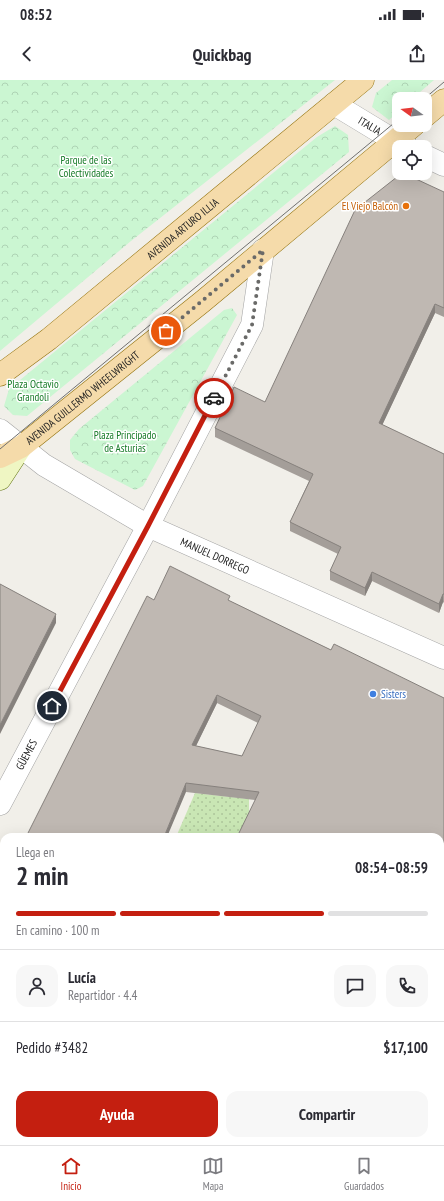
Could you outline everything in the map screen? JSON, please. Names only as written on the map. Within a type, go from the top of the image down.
[{"type":"main road","name":"AVENIDA ARTURO ILLIA","points":[[0,375],[49,339],[363,80]]},
{"type":"main road","points":[[432,110],[444,100]]},
{"type":"main road","name":"AVENIDA GUILLERMO WHEELWRIGHT","points":[[0,479],[21,447],[202,302],[263,250],[392,151]]},
{"type":"main road","points":[[0,457],[21,447]]},
{"type":"street","name":"ITALIA","points":[[334,104],[394,140]]},
{"type":"street","points":[[432,159],[444,165]]},
{"type":"street","name":"GÜEMES","points":[[0,804],[148,526],[252,325],[263,250]]},
{"type":"street","name":"MANUEL DORREGO","points":[[0,430],[44,465],[148,526],[444,658]]},
{"type":"green space","name":"Parque de las Colectividades","points":[[0,80],[335,80],[131,241],[0,351]]},
{"type":"green space","points":[[392,80],[434,80],[420,92],[392,92],[392,117],[389,120],[372,107],[376,93]]},
{"type":"green space","name":"Plaza Octavio Grandoli","points":[[335,126],[348,135],[349,152],[27,416],[13,415],[4,406],[9,389],[317,137]]},
{"type":"green space","name":"Plaza Principado de Asturias","points":[[232,308],[237,315],[143,486],[135,490],[75,459],[70,450],[70,440],[79,429],[224,310]]},
{"type":"green space","points":[[195,793],[249,799],[249,820],[244,833],[178,833]]},
{"type":"building","points":[[393,180],[418,180],[444,192],[444,308],[435,304],[379,423],[444,454],[444,594],[439,604],[372,572],[365,588],[330,571],[341,547],[290,522],[313,474],[215,428],[234,387],[265,402],[355,210]]},
{"type":"building","points":[[170,566],[230,596],[228,600],[331,650],[334,644],[444,698],[444,833],[239,833],[259,792],[186,783],[166,833],[28,833],[147,596],[154,600]],"holes":[[[217,695],[261,716],[242,756],[192,745]]]},
{"type":"building","points":[[0,584],[56,614],[0,725]]},
{"type":"tram line","points":[[432,92],[444,82]]},
{"type":"tram line","points":[[0,449],[392,125]]},
{"type":"way so far","points":[[166,331],[263,250],[252,325],[214,398]]},
{"type":"place","name":"El Viejo Balcón","points":[[406,206]]},
{"type":"place","name":"Sisters","points":[[373,694]]},
{"type":"route","points":[[52,706],[214,398]]}]
